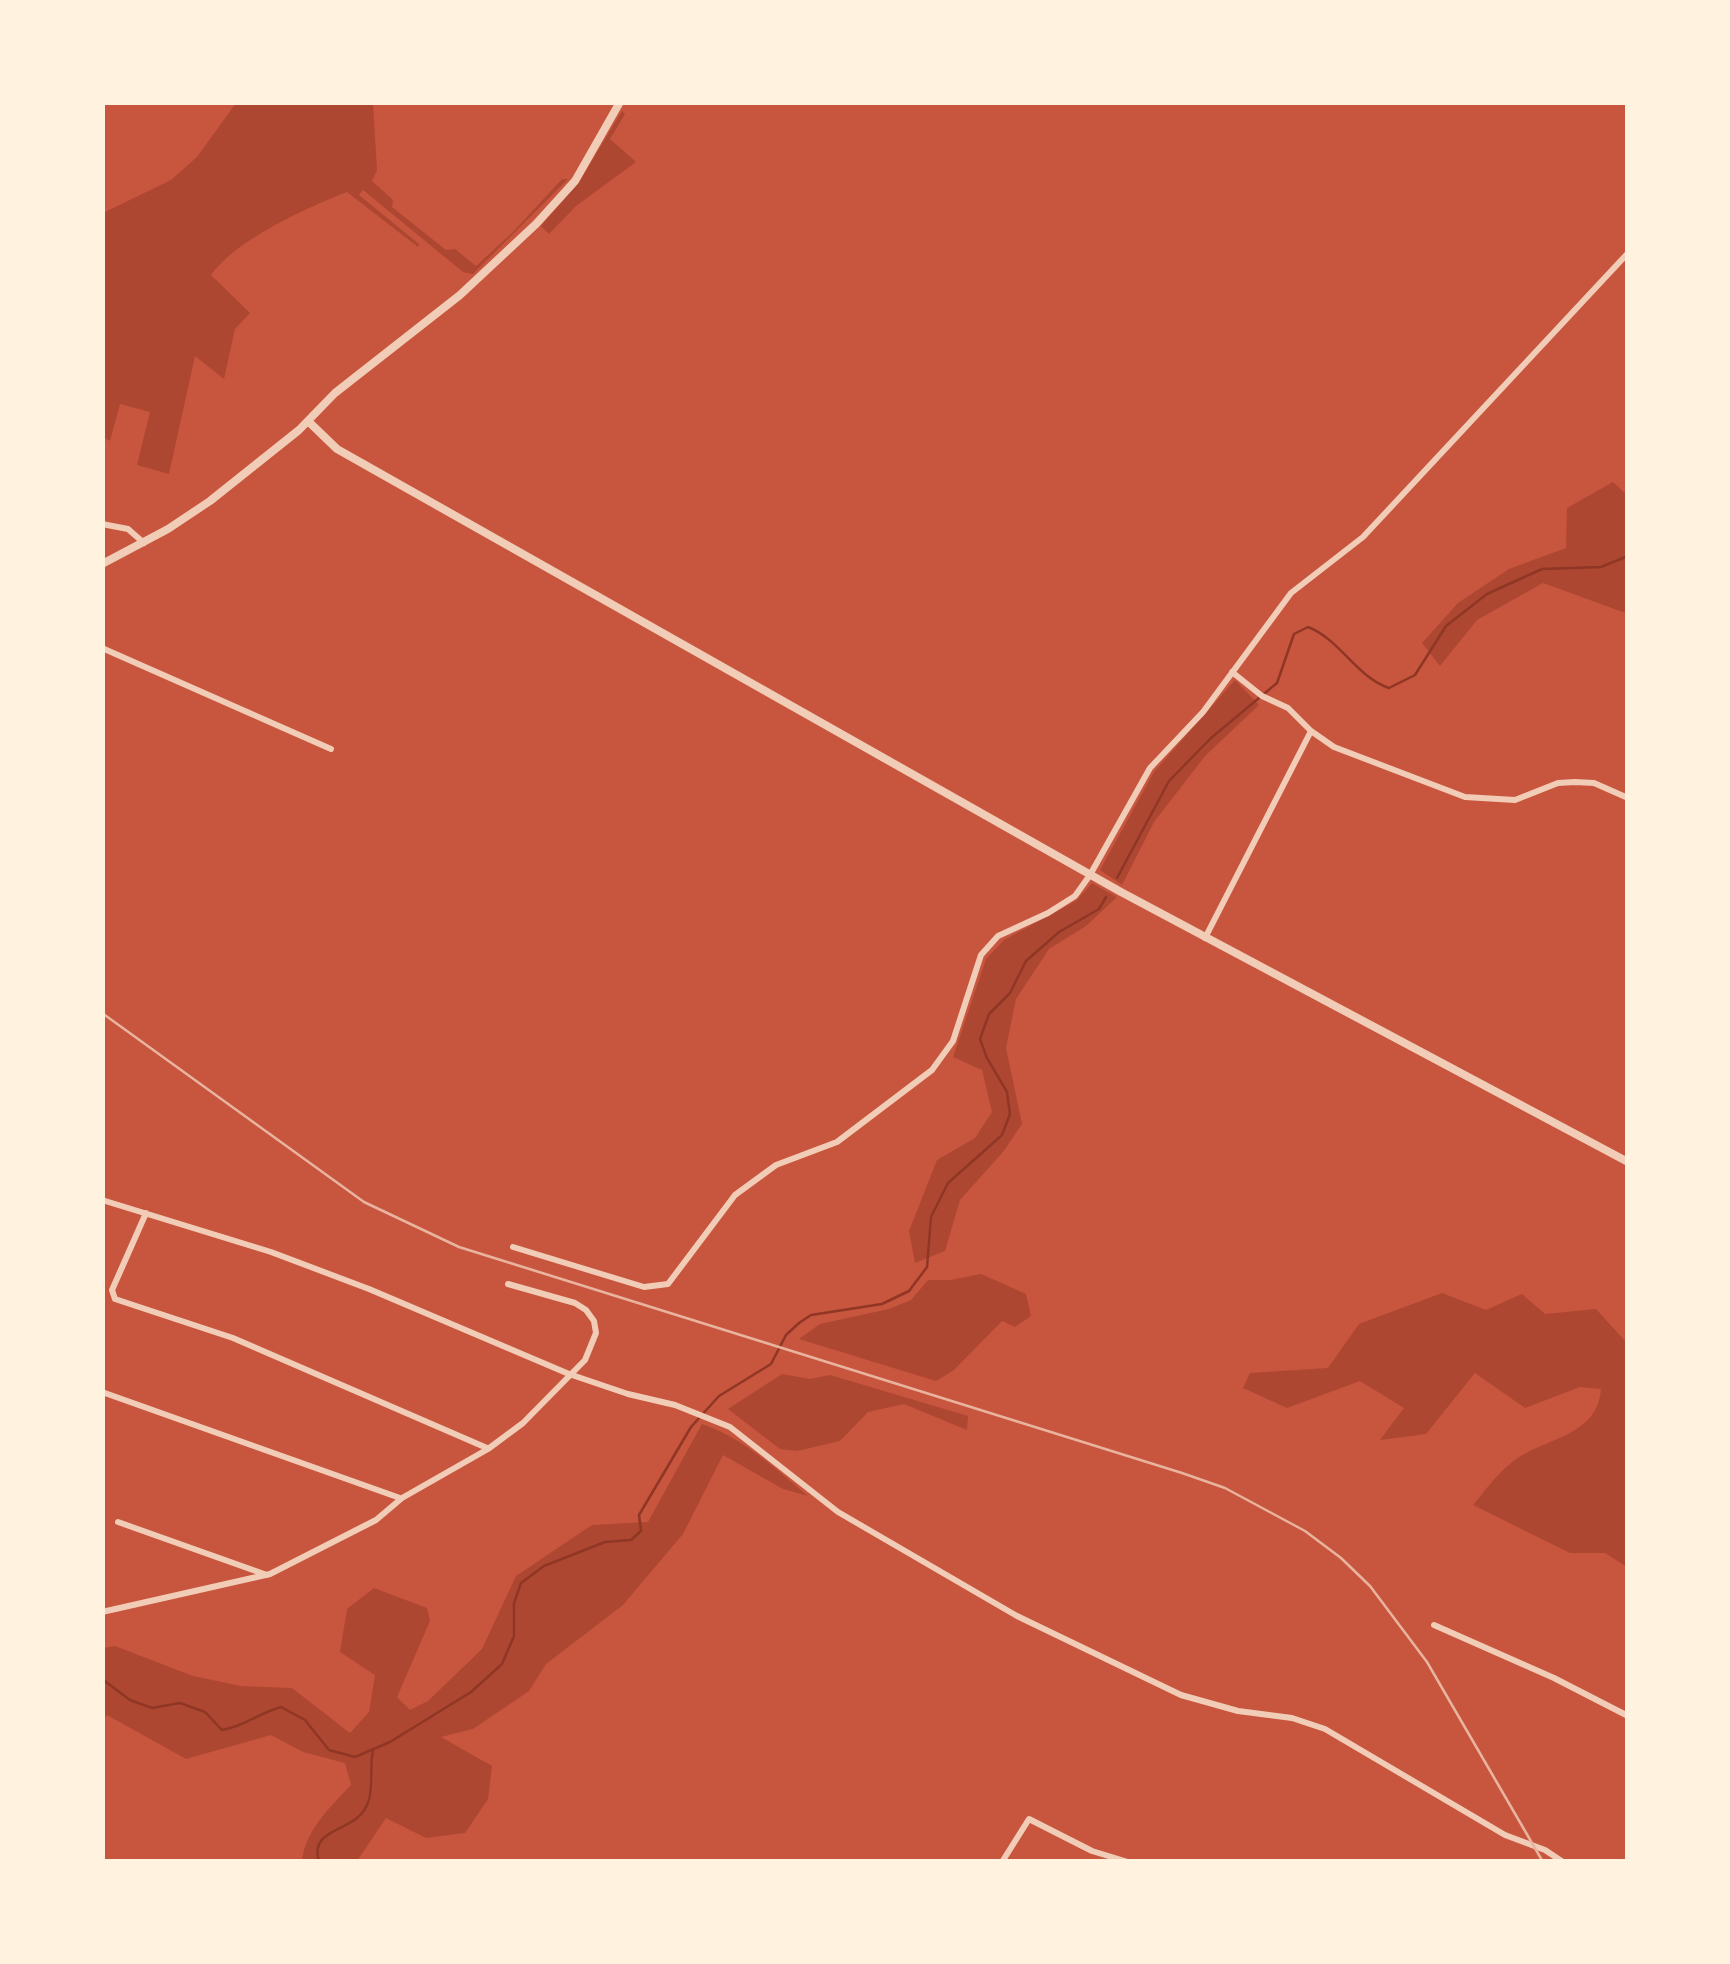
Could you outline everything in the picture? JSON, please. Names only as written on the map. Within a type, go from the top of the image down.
[{"type":"street","points":[[102,564],[144,543],[210,501],[308,421],[334,393],[446,307],[548,212],[583,169],[620,102]]},
{"type":"street","points":[[513,1247],[644,1287],[668,1284],[735,1195],[776,1165],[837,1142],[932,1070],[953,1041],[981,955],[998,936],[1075,896],[1150,768],[1203,712],[1292,593],[1363,537],[1628,253]]},
{"type":"street","points":[[308,421],[337,449],[1090,875],[1628,1162]]},
{"type":"street","points":[[102,524],[128,529],[144,543]]},
{"type":"street","points":[[102,648],[332,749]]},
{"type":"street","points":[[1232,672],[1262,696],[1288,708],[1334,746],[1465,796],[1515,800],[1541,788],[1576,782],[1594,783],[1628,798]]},
{"type":"street","points":[[1205,938],[1310,730]]},
{"type":"street","points":[[102,1200],[270,1252],[370,1289],[570,1374],[674,1405],[730,1427],[838,1512],[1017,1616],[1181,1694],[1224,1708],[1292,1718],[1325,1729],[1504,1834],[1545,1850],[1563,1862]]},
{"type":"street","points":[[146,1213],[112,1290],[115,1298],[233,1338],[488,1449]]},
{"type":"street","points":[[102,1612],[267,1575],[376,1520],[402,1498],[488,1449],[523,1423],[585,1360],[596,1333],[594,1320],[574,1303],[508,1284]]},
{"type":"street","points":[[102,1392],[402,1498]]},
{"type":"street","points":[[118,1522],[267,1575]]},
{"type":"street","points":[[1434,1625],[1628,1716]]},
{"type":"street","points":[[1002,1862],[1030,1820],[1092,1850],[1128,1862]]},
{"type":"shaded area","points":[[236,103],[373,103],[377,170],[372,181],[393,200],[392,207],[446,250],[455,249],[476,266],[562,179],[568,179],[473,274],[463,272],[363,190],[359,195],[418,247],[347,192],[293,216],[237,249],[211,275],[250,313],[235,329],[224,379],[195,356],[169,474],[137,465],[150,412],[120,404],[110,441],[103,437],[103,213],[171,180],[197,157]]},
{"type":"shaded area","points":[[622,111],[625,114],[610,139],[636,162],[576,206],[549,234],[541,226],[579,182]]},
{"type":"shaded area","points":[[1613,482],[1627,495],[1627,611],[1543,583],[1477,620],[1440,666],[1422,643],[1458,603],[1509,569],[1566,548],[1567,508]]},
{"type":"shaded area","points":[[1235,680],[1259,705],[1205,756],[1154,822],[1122,885],[1100,870],[1154,772]]},
{"type":"shaded area","points":[[1092,883],[1117,897],[1086,926],[1049,949],[1016,999],[1006,1048],[1022,1124],[960,1200],[945,1251],[915,1263],[909,1231],[937,1160],[975,1138],[992,1112],[982,1070],[953,1057],[986,959],[1004,940],[1076,901]]},
{"type":"shaded area","points":[[981,1274],[1026,1294],[1031,1316],[1015,1327],[1002,1321],[954,1370],[936,1381],[799,1339],[820,1324],[889,1309],[911,1300],[928,1280]]},
{"type":"shaded area","points":[[1442,1293],[1486,1310],[1522,1294],[1545,1314],[1596,1309],[1627,1343],[1627,1567],[1605,1553],[1570,1553],[1473,1505],[1510,1464],[1579,1428],[1597,1405],[1601,1389],[1580,1387],[1525,1408],[1475,1373],[1426,1434],[1380,1440],[1404,1408],[1360,1381],[1287,1408],[1243,1388],[1250,1373],[1328,1368],[1359,1324]]},
{"type":"shaded area","points":[[782,1374],[810,1379],[830,1375],[968,1416],[967,1430],[904,1404],[868,1412],[840,1441],[797,1451],[780,1449],[728,1409]]},
{"type":"shaded area","points":[[702,1424],[745,1445],[808,1496],[783,1489],[723,1455],[683,1534],[623,1605],[546,1664],[529,1691],[473,1729],[441,1737],[492,1766],[488,1799],[465,1833],[426,1838],[386,1818],[357,1861],[302,1861],[313,1830],[351,1785],[345,1763],[303,1752],[271,1735],[186,1759],[107,1715],[103,1720],[103,1648],[115,1646],[193,1676],[241,1686],[292,1688],[350,1733],[369,1712],[375,1675],[340,1652],[347,1609],[374,1588],[427,1608],[430,1621],[397,1697],[410,1710],[428,1701],[482,1649],[516,1576],[592,1525],[648,1522]]},
{"type":"waterway","points":[[1117,878],[1169,781],[1211,738],[1277,683],[1294,634],[1308,627],[1320,633],[1367,676],[1389,688],[1415,675],[1446,626],[1487,594],[1542,569],[1601,567],[1628,556]]},
{"type":"waterway","points":[[102,1679],[130,1700],[152,1708],[180,1703],[205,1712],[222,1730],[281,1707],[305,1720],[329,1750],[355,1757],[390,1742],[471,1692],[502,1664],[514,1636],[514,1603],[521,1583],[544,1566],[605,1542],[631,1540],[641,1531],[639,1515],[691,1427],[719,1396],[771,1364],[786,1335],[811,1315],[882,1304],[909,1291],[927,1267],[931,1217],[948,1183],[1002,1135],[1010,1114],[1007,1092],[980,1039],[989,1014],[1010,993],[1026,961],[1059,932],[1099,909],[1106,897]]},
{"type":"waterway","points":[[319,1862],[317,1852],[323,1839],[357,1818],[368,1803],[373,1750]]},
{"type":"railway","points":[[102,1013],[364,1202],[459,1247],[1182,1473],[1225,1488],[1305,1531],[1370,1586],[1427,1662],[1543,1862]]}]
